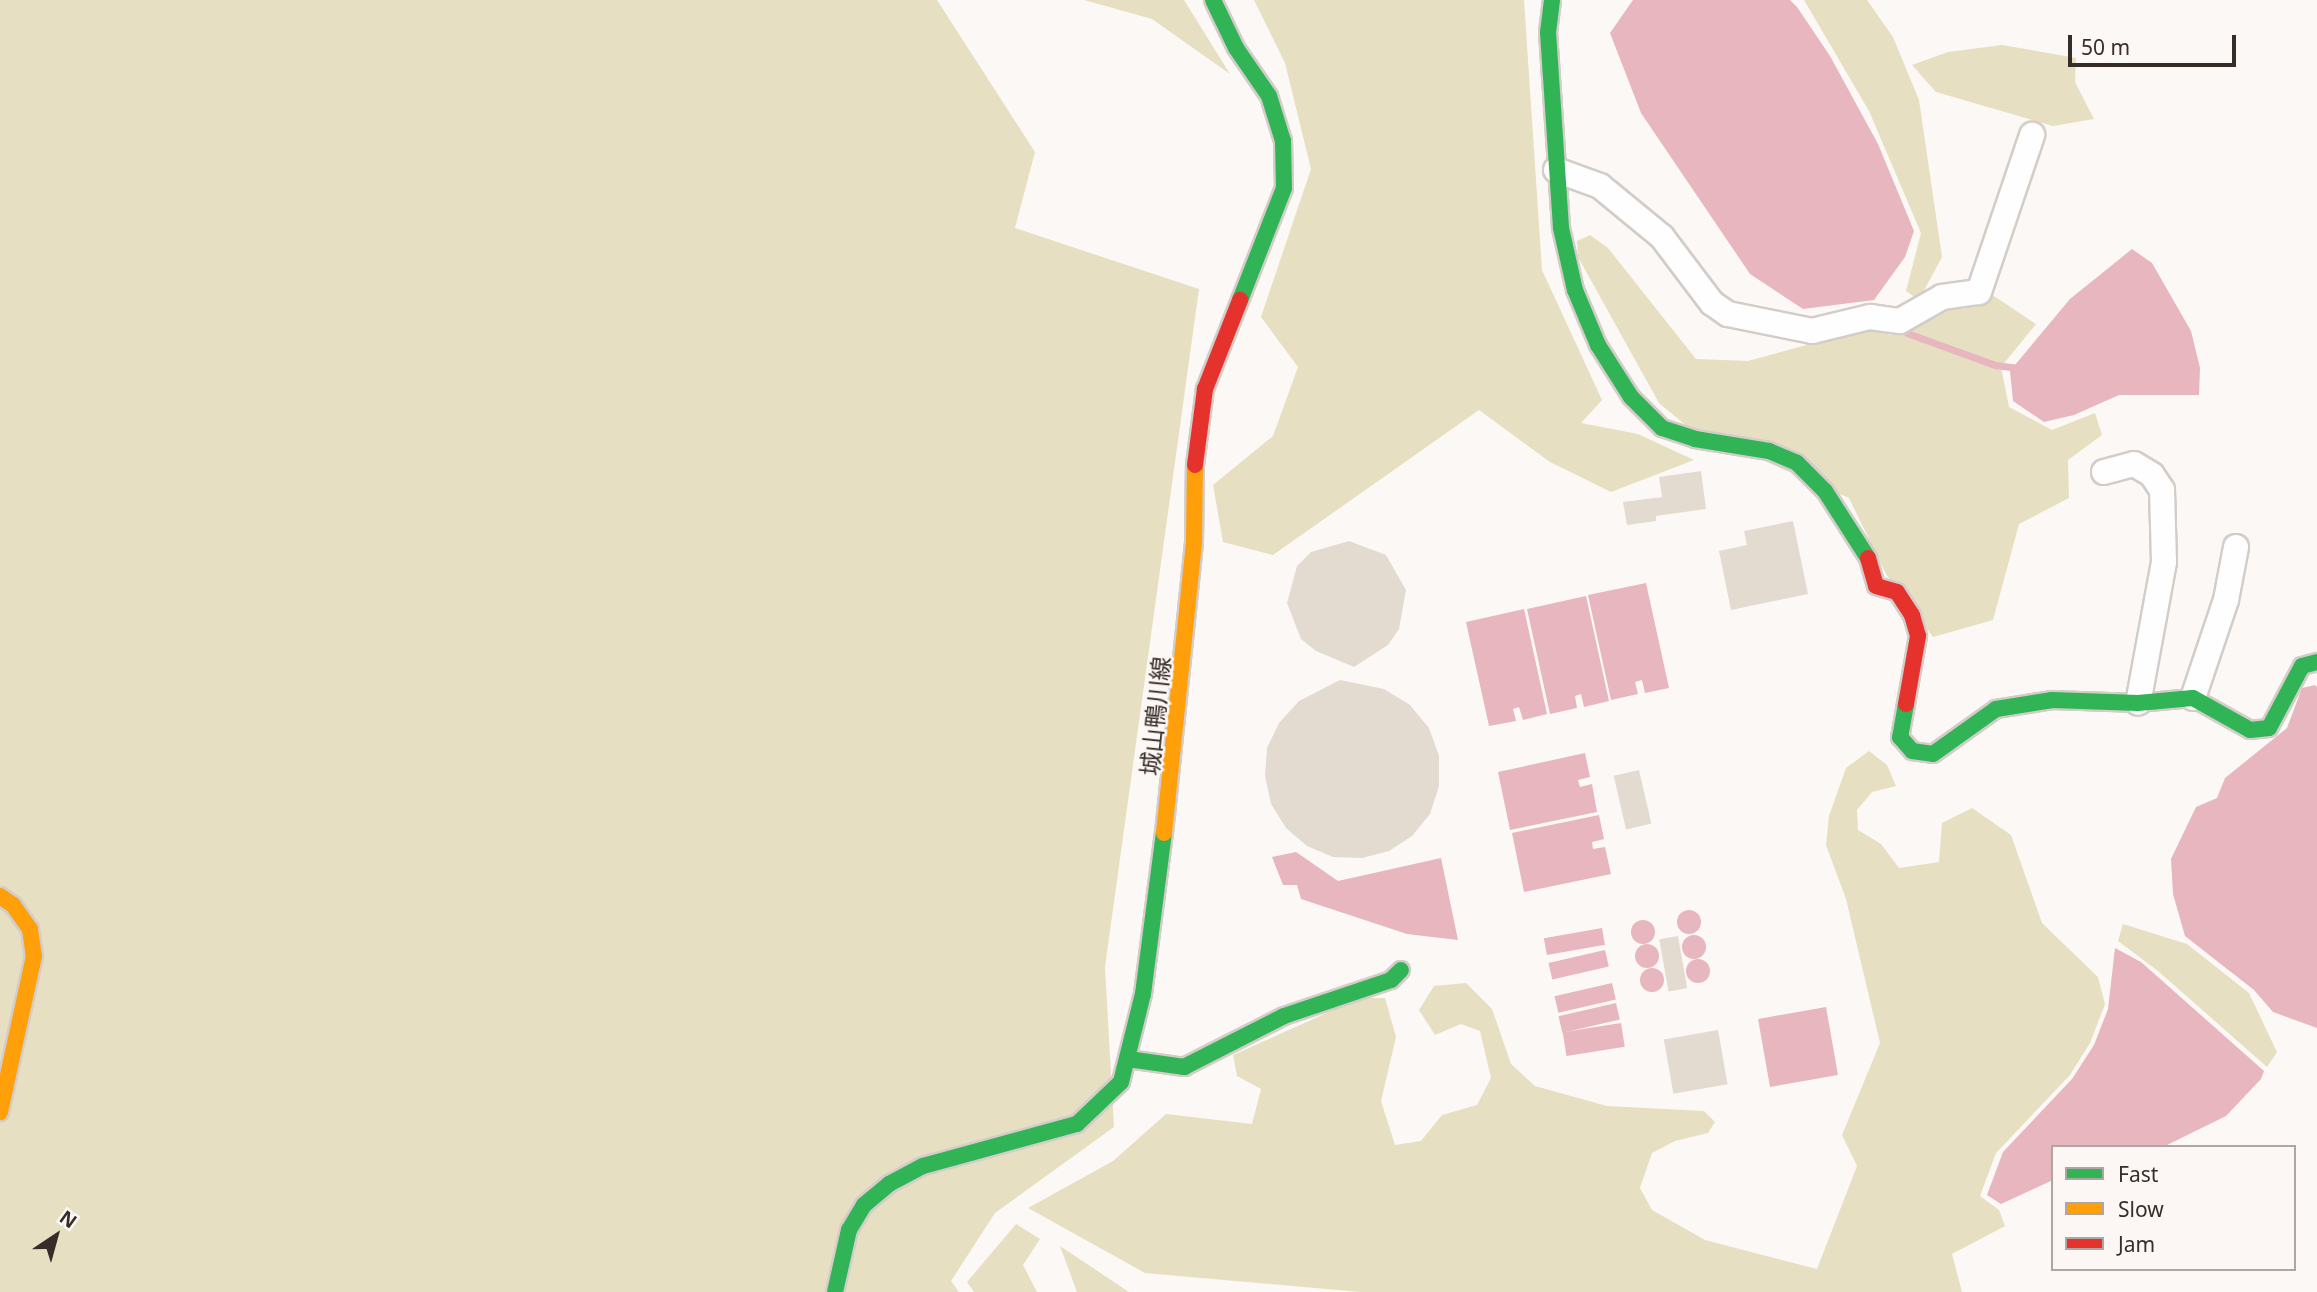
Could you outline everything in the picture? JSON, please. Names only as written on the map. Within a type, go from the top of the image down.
[{"type":"main road","name":"城山鴨川線","points":[[835,1292],[849,1230],[864,1205],[889,1184],[923,1166],[1077,1124],[1121,1082],[1128,1059],[1143,993],[1172,770],[1194,543],[1195,453],[1205,389],[1284,188],[1283,141],[1269,96],[1236,48],[1213,0]]},
{"type":"main road","points":[[1552,0],[1548,32],[1561,228],[1575,290],[1598,345],[1631,397],[1662,428],[1695,439],[1769,451],[1797,463],[1825,491],[1866,552],[1877,586],[1897,592],[1912,615],[1918,635],[1900,737],[1912,751],[1933,754],[1996,709],[2052,700],[2138,703],[2193,698],[2250,730],[2269,728],[2292,680],[2302,666],[2317,662]]},
{"type":"main road","points":[[0,895],[13,905],[30,929],[34,956],[0,1112]]},
{"type":"main road","points":[[1128,1059],[1184,1067],[1284,1016],[1391,980],[1401,970]]},
{"type":"street","points":[[1556,170],[1600,186],[1662,237],[1712,303],[1728,314],[1812,331],[1870,317],[1900,321],[1942,297],[1979,292],[2032,135]]},
{"type":"street","points":[[2104,472],[2134,464],[2152,475],[2162,490],[2164,562],[2138,703]]},
{"type":"street","points":[[2193,698],[2226,600],[2236,547]]},
{"type":"shaded area","points":[[0,0],[937,0],[1035,152],[1015,228],[1199,289],[1105,967],[1114,1127],[995,1213],[951,1281],[959,1292],[0,1292]]},
{"type":"shaded area","points":[[1084,0],[1184,0],[1230,74],[1152,19]]},
{"type":"shaded area","points":[[1254,0],[1524,0],[1542,270],[1602,400],[1581,423],[1638,434],[1694,460],[1611,492],[1550,462],[1479,410],[1273,555],[1223,542],[1213,485],[1273,436],[1298,367],[1261,317],[1311,169],[1285,63]]},
{"type":"shaded area","points":[[1633,0],[1790,0],[1797,7],[1830,56],[1878,144],[1914,231],[1905,257],[1874,300],[1803,309],[1750,274],[1641,113],[1610,33]]},
{"type":"shaded area","points":[[1804,0],[1867,0],[1893,37],[1919,100],[1942,257],[1919,300],[1906,291],[1921,233],[1869,111]]},
{"type":"shaded area","points":[[2002,45],[2076,58],[2075,82],[2094,119],[2053,126],[1936,92],[1912,65],[1948,52]]},
{"type":"shaded area","points":[[1590,235],[1608,248],[1696,359],[1748,361],[1869,328],[1891,335],[1939,307],[1964,309],[1991,294],[2036,324],[2001,367],[2009,407],[2052,430],[2095,413],[2102,435],[2068,460],[2069,498],[2019,524],[1993,620],[1933,637],[1886,574],[1849,498],[1689,428],[1659,403],[1578,257],[1577,241]]},
{"type":"shaded area","points":[[2132,249],[2152,263],[2191,331],[2200,368],[2199,395],[2119,395],[2074,415],[2044,422],[2013,401],[2010,371],[2070,299]]},
{"type":"shaded area","points":[[1646,583],[1669,688],[1645,693],[1642,680],[1635,682],[1638,694],[1611,700],[1588,595]]},
{"type":"shaded area","points":[[1586,596],[1609,701],[1584,707],[1581,694],[1575,696],[1577,708],[1550,714],[1527,609]]},
{"type":"shaded area","points":[[1524,609],[1547,714],[1523,720],[1519,707],[1513,709],[1516,721],[1489,726],[1466,622]]},
{"type":"shaded area","points":[[2315,685],[2317,1028],[2273,1012],[2254,990],[2185,936],[2173,894],[2171,859],[2196,807],[2217,798],[2225,778],[2287,728],[2302,688]]},
{"type":"shaded area","points":[[1869,751],[1887,765],[1896,786],[1872,792],[1857,810],[1858,830],[1881,844],[1899,868],[1939,862],[1942,823],[1972,808],[2011,835],[2042,923],[2098,977],[2105,1004],[2090,1043],[2070,1075],[1996,1153],[1980,1196],[1999,1210],[2005,1226],[1952,1254],[1962,1292],[1361,1292],[1145,1273],[1028,1208],[1113,1161],[1166,1114],[1252,1124],[1261,1089],[1237,1076],[1233,1055],[1360,998],[1385,998],[1396,1037],[1381,1101],[1395,1145],[1421,1141],[1442,1115],[1477,1105],[1491,1078],[1480,1031],[1461,1024],[1435,1035],[1419,1010],[1434,986],[1466,983],[1492,1009],[1511,1064],[1535,1086],[1607,1106],[1704,1111],[1715,1122],[1708,1133],[1675,1141],[1652,1153],[1640,1188],[1652,1210],[1705,1240],[1817,1269],[1857,1166],[1842,1135],[1880,1043],[1846,899],[1826,845],[1829,816],[1846,768]]},
{"type":"shaded area","points":[[1585,753],[1590,777],[1578,780],[1580,787],[1592,784],[1597,812],[1510,830],[1498,772]]},
{"type":"shaded area","points":[[1599,815],[1604,839],[1592,842],[1593,849],[1605,847],[1611,874],[1524,892],[1512,833]]},
{"type":"shaded area","points":[[1296,852],[1338,881],[1441,858],[1458,940],[1407,934],[1301,899],[1297,885],[1283,885],[1272,857]]},
{"type":"shaded area","points":[[1689,910],[1698,913],[1701,922],[1698,931],[1689,934],[1680,931],[1677,922],[1680,913]]},
{"type":"shaded area","points":[[1643,920],[1654,927],[1655,932],[1648,943],[1643,944],[1632,937],[1631,932],[1638,921]]},
{"type":"shaded area","points":[[2123,924],[2187,944],[2249,993],[2277,1052],[2267,1067],[2158,971],[2118,941]]},
{"type":"shaded area","points":[[1602,928],[1605,945],[1547,955],[1544,938]]},
{"type":"shaded area","points":[[1694,935],[1705,942],[1706,947],[1699,958],[1694,959],[1683,952],[1682,947],[1689,936]]},
{"type":"shaded area","points":[[1647,944],[1658,951],[1659,956],[1652,967],[1647,968],[1636,961],[1635,956],[1642,945]]},
{"type":"shaded area","points":[[2115,948],[2141,962],[2264,1071],[2261,1079],[2226,1116],[2167,1145],[2051,1145],[2051,1181],[2001,1204],[1987,1195],[2003,1152],[2072,1079],[2094,1045],[2108,1009]]},
{"type":"shaded area","points":[[1605,950],[1609,967],[1552,980],[1548,963]]},
{"type":"shaded area","points":[[1698,959],[1707,962],[1710,971],[1707,980],[1698,983],[1689,980],[1686,971],[1689,962]]},
{"type":"shaded area","points":[[1652,968],[1661,971],[1664,980],[1661,989],[1652,992],[1643,989],[1640,980],[1643,971]]},
{"type":"shaded area","points":[[1612,983],[1616,1000],[1558,1013],[1555,996]]},
{"type":"shaded area","points":[[1616,1003],[1620,1020],[1562,1033],[1559,1016]]},
{"type":"shaded area","points":[[1826,1007],[1838,1075],[1770,1087],[1758,1019]]},
{"type":"shaded area","points":[[1621,1023],[1625,1047],[1566,1056],[1563,1032]]},
{"type":"shaded area","points":[[1016,1224],[1040,1239],[1023,1265],[1037,1292],[974,1292],[967,1282]]},
{"type":"shaded area","points":[[1060,1246],[1129,1292],[1077,1292]]},
{"type":"building","points":[[1701,471],[1706,509],[1656,516],[1656,521],[1627,525],[1623,502],[1662,497],[1659,477]]},
{"type":"building","points":[[1793,521],[1808,594],[1731,610],[1719,551],[1747,545],[1744,531]]},
{"type":"building","points":[[1349,541],[1386,555],[1406,590],[1399,629],[1388,645],[1354,667],[1316,651],[1301,639],[1287,603],[1297,566],[1311,552]]},
{"type":"building","points":[[1340,680],[1384,689],[1410,705],[1429,728],[1439,756],[1439,786],[1430,814],[1412,836],[1389,851],[1362,858],[1333,857],[1307,846],[1286,828],[1271,804],[1265,776],[1267,748],[1279,723],[1299,701]]},
{"type":"building","points":[[1639,770],[1651,824],[1626,829],[1614,776]]},
{"type":"building","points":[[1678,936],[1687,988],[1668,991],[1659,939]]},
{"type":"building","points":[[1718,1030],[1728,1084],[1673,1094],[1664,1040]]},
{"type":"waterway","points":[[1907,333],[1995,365],[2019,368]]},
{"type":"traffic: fast","points":[[1213,0],[1236,48],[1269,96],[1283,141],[1284,188],[1240,300]]},
{"type":"traffic: fast","points":[[1552,0],[1548,32],[1561,228],[1575,290],[1598,345],[1631,397],[1662,428],[1695,439],[1769,451],[1797,463],[1825,491],[1868,558]]},
{"type":"traffic: fast","points":[[1906,704],[1900,737],[1912,751],[1933,754],[1996,709],[2052,700],[2138,703],[2193,698],[2250,730],[2269,728],[2302,666],[2317,662]]},
{"type":"traffic: fast","points":[[835,1292],[849,1230],[864,1205],[889,1184],[923,1166],[1077,1124],[1121,1082],[1143,994],[1164,833]]},
{"type":"traffic: fast","points":[[1128,1059],[1184,1067],[1284,1016],[1391,980],[1401,970]]},
{"type":"traffic: slow","points":[[1164,833],[1194,543],[1195,465]]},
{"type":"traffic: slow","points":[[0,896],[13,905],[30,929],[34,956],[0,1112]]},
{"type":"traffic: jam","points":[[1195,465],[1205,389],[1240,300]]},
{"type":"traffic: jam","points":[[1868,558],[1876,586],[1897,592],[1912,615],[1918,636],[1906,704]]}]
